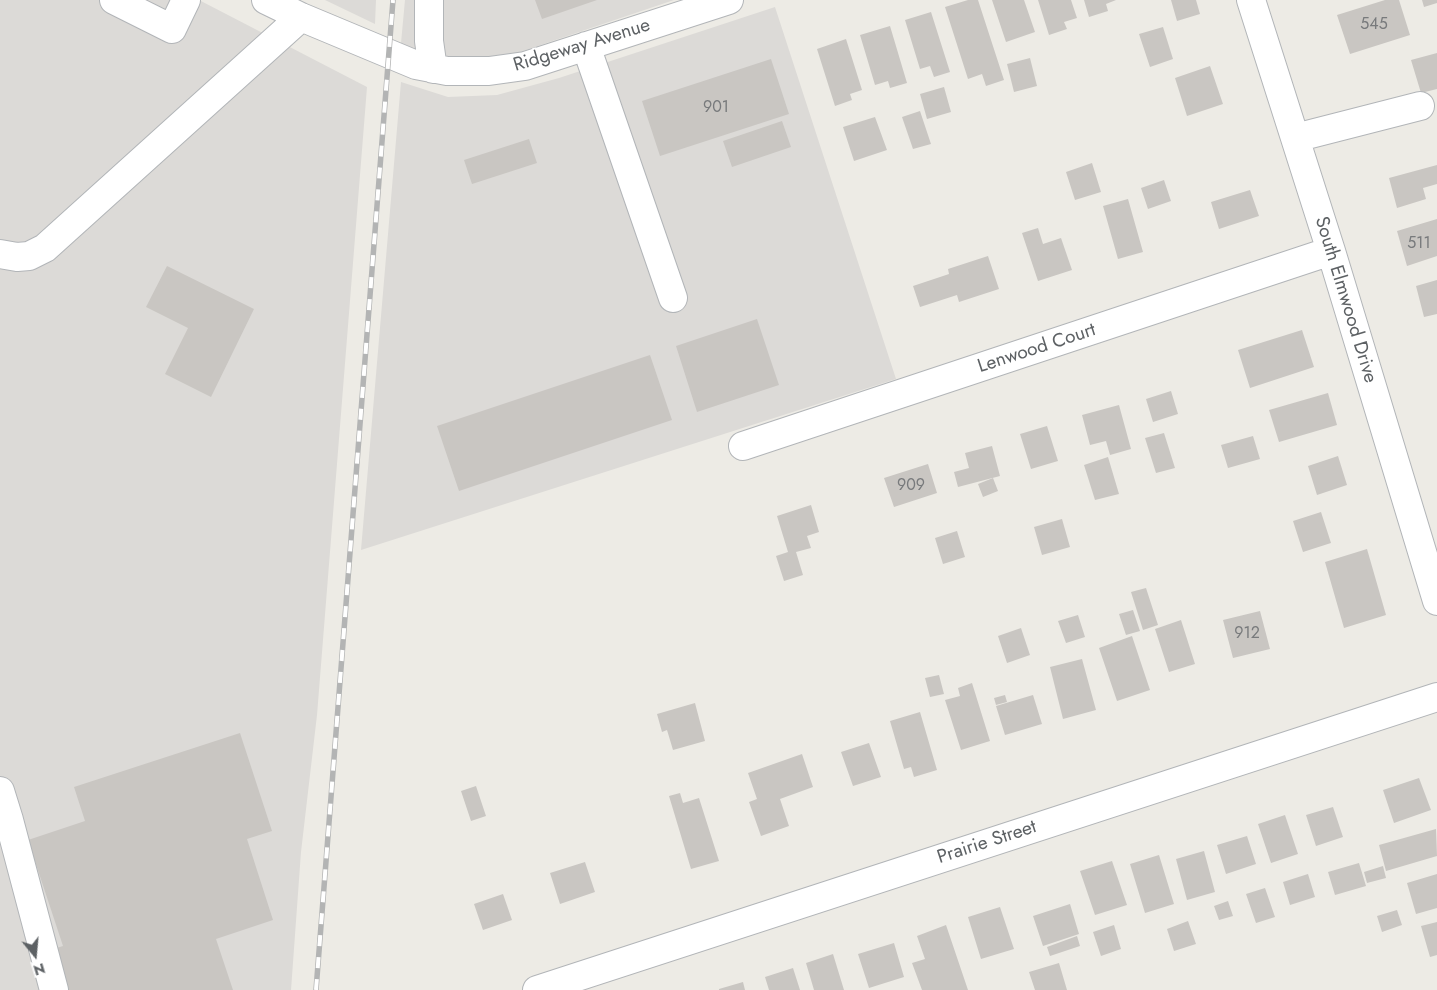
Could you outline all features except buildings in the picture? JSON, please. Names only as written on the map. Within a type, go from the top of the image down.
[{"type":"street","points":[[114,0],[172,28],[186,0]]},
{"type":"street","name":"Ridgeway Avenue","points":[[266,0],[301,17],[416,65],[447,71],[489,71],[525,66],[728,0]]},
{"type":"street","points":[[429,0],[429,41],[433,69]]},
{"type":"street","name":"South Elmwood Drive","points":[[1251,0],[1331,251],[1437,601]]},
{"type":"street","points":[[0,254],[17,257],[29,256],[45,248],[301,17]]},
{"type":"street","points":[[586,46],[672,298]]},
{"type":"street","points":[[1295,138],[1420,106]]},
{"type":"street","name":"Lenwood Court","points":[[743,446],[1331,251]]},
{"type":"street","name":"Prairie Street","points":[[543,989],[1437,697]]},
{"type":"street","points":[[0,791],[54,990]]},
{"type":"shaded area","points":[[0,0],[199,0],[367,87],[317,715],[301,852],[291,990],[0,990]]},
{"type":"shaded area","points":[[325,0],[376,0],[375,24]]},
{"type":"shaded area","points":[[405,0],[674,0],[508,56],[439,62],[401,43]]},
{"type":"shaded area","points":[[775,7],[896,379],[361,550],[401,82],[448,97],[497,95],[559,78]]},
{"type":"railway","points":[[316,990],[393,0]]}]
